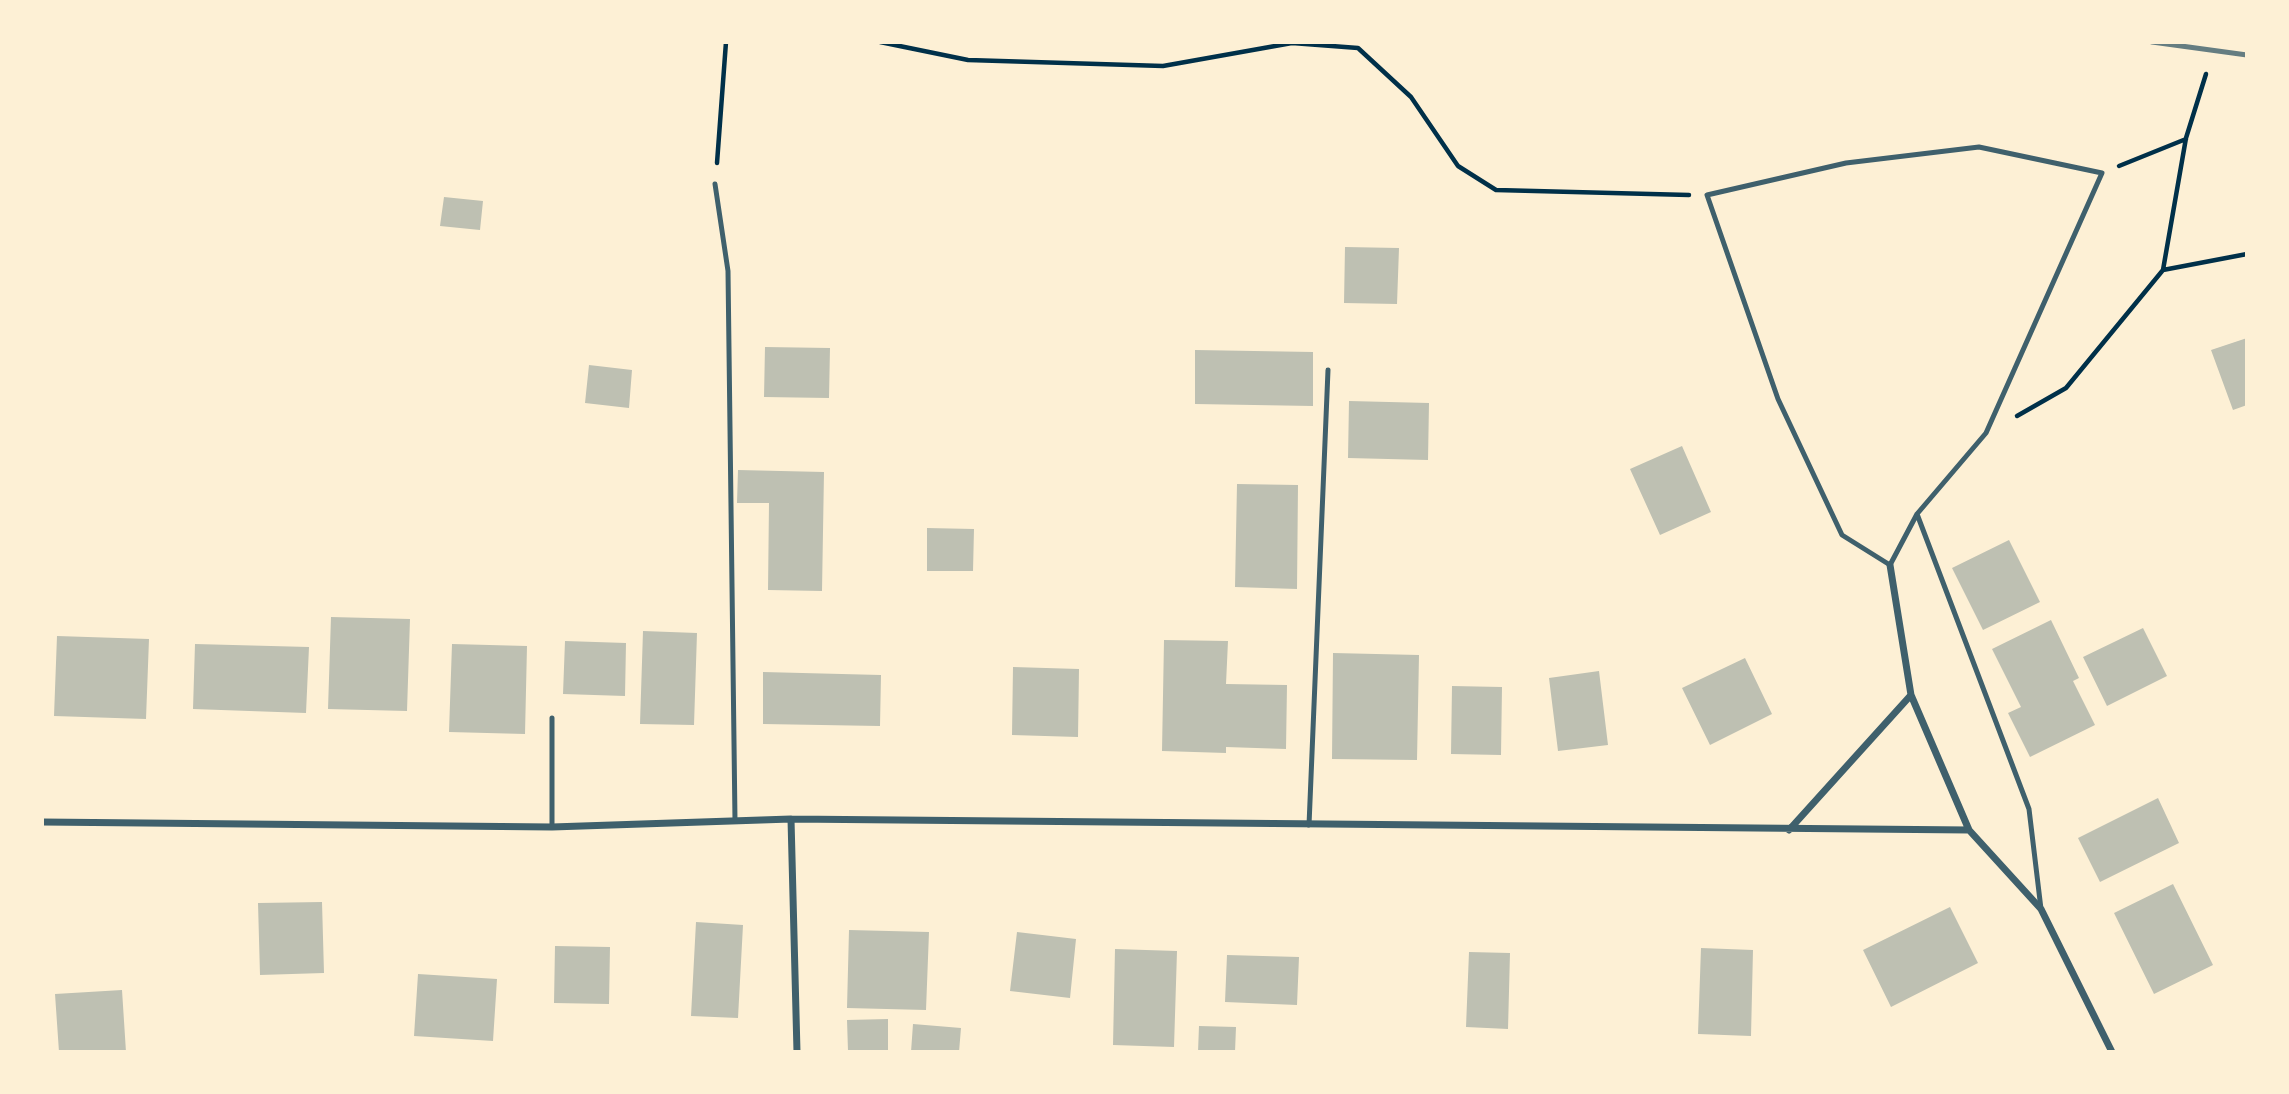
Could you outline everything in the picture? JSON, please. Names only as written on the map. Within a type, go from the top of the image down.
[{"type":"street","points":[[1890,565],[1911,695],[1969,830],[2041,909],[2112,1052]]},
{"type":"street","points":[[1789,830],[1911,695]]},
{"type":"street","points":[[791,819],[797,1052]]},
{"type":"street","points":[[42,822],[552,827],[791,819],[1969,830]]},
{"type":"lane","points":[[1979,147],[2102,173],[1986,433],[1917,514],[1890,565],[1842,535],[1778,399],[1707,195],[1846,163],[1979,147]]},
{"type":"lane","points":[[715,184],[728,271],[735,821]]},
{"type":"lane","points":[[1309,825],[1328,370]]},
{"type":"lane","points":[[1917,514],[2029,809],[2041,909]]},
{"type":"lane","points":[[552,718],[552,827]]},
{"type":"path","points":[[715,184],[726,42]]},
{"type":"path","points":[[880,42],[968,60],[1163,66],[1292,43],[1357,48],[1411,97],[1458,166],[1496,190],[1707,195]]},
{"type":"path","points":[[1986,433],[2066,388],[2164,270],[2186,138],[2206,74]]},
{"type":"path","points":[[2102,173],[2186,138]]},
{"type":"path","points":[[2164,270],[2247,254]]},
{"type":"building","points":[[444,197],[483,201],[480,230],[440,226]]},
{"type":"building","points":[[1345,247],[1399,248],[1397,304],[1344,303]]},
{"type":"building","points":[[2247,338],[2247,405],[2233,410],[2211,350]]},
{"type":"building","points":[[765,347],[830,348],[829,398],[764,397]]},
{"type":"building","points":[[1195,350],[1313,352],[1313,406],[1195,404]]},
{"type":"building","points":[[589,365],[632,370],[629,408],[585,403]]},
{"type":"building","points":[[1349,401],[1429,403],[1428,460],[1348,458]]},
{"type":"building","points":[[1682,446],[1711,512],[1660,535],[1630,469]]},
{"type":"building","points":[[738,470],[824,472],[822,591],[768,590],[769,503],[737,503]]},
{"type":"building","points":[[1237,484],[1298,485],[1297,589],[1235,587]]},
{"type":"building","points":[[927,528],[974,529],[973,571],[927,571]]},
{"type":"building","points":[[2009,540],[2040,602],[1983,630],[1952,568]]},
{"type":"building","points":[[331,617],[410,619],[407,711],[328,709]]},
{"type":"building","points":[[2051,620],[2079,678],[2073,681],[2095,725],[2030,757],[2008,713],[2021,707],[1992,649]]},
{"type":"building","points":[[2143,628],[2167,676],[2107,706],[2083,657]]},
{"type":"building","points":[[643,631],[697,633],[694,725],[640,724]]},
{"type":"building","points":[[57,636],[149,639],[146,719],[54,716]]},
{"type":"building","points":[[1164,640],[1228,641],[1226,684],[1287,685],[1286,749],[1226,747],[1226,753],[1162,751]]},
{"type":"building","points":[[565,641],[626,643],[625,696],[563,694]]},
{"type":"building","points":[[195,644],[309,647],[306,713],[193,709]]},
{"type":"building","points":[[452,644],[527,646],[525,734],[449,732]]},
{"type":"building","points":[[1333,653],[1419,655],[1417,760],[1332,759]]},
{"type":"building","points":[[1745,658],[1772,714],[1710,745],[1682,688]]},
{"type":"building","points":[[1013,667],[1079,669],[1078,737],[1012,735]]},
{"type":"building","points":[[1599,671],[1608,745],[1558,751],[1549,678]]},
{"type":"building","points":[[763,672],[881,675],[880,726],[763,724]]},
{"type":"building","points":[[1452,686],[1502,687],[1501,755],[1451,754]]},
{"type":"building","points":[[2158,798],[2179,843],[2100,882],[2078,838]]},
{"type":"building","points":[[2173,884],[2213,965],[2154,994],[2114,913]]},
{"type":"building","points":[[322,902],[324,973],[260,975],[258,903]]},
{"type":"building","points":[[1950,907],[1978,963],[1891,1007],[1863,950]]},
{"type":"building","points":[[696,922],[743,925],[738,1018],[691,1016]]},
{"type":"building","points":[[849,930],[929,932],[926,1010],[847,1008]]},
{"type":"building","points":[[1017,932],[1076,939],[1070,998],[1010,991]]},
{"type":"building","points":[[555,946],[610,947],[609,1004],[554,1003]]},
{"type":"building","points":[[1701,948],[1753,950],[1751,1036],[1698,1034]]},
{"type":"building","points":[[1115,949],[1177,951],[1174,1047],[1113,1045]]},
{"type":"building","points":[[1469,952],[1510,953],[1508,1029],[1466,1027]]},
{"type":"building","points":[[1227,955],[1299,957],[1297,1005],[1225,1002]]},
{"type":"building","points":[[418,974],[497,979],[493,1041],[414,1036]]},
{"type":"building","points":[[122,990],[126,1052],[59,1052],[55,994]]},
{"type":"building","points":[[888,1019],[888,1051],[848,1051],[847,1020]]},
{"type":"building","points":[[913,1024],[961,1028],[959,1052],[911,1052]]},
{"type":"building","points":[[1199,1026],[1236,1027],[1235,1052],[1198,1052]]},
{"type":"railway","points":[[2152,42],[2247,55]]}]
